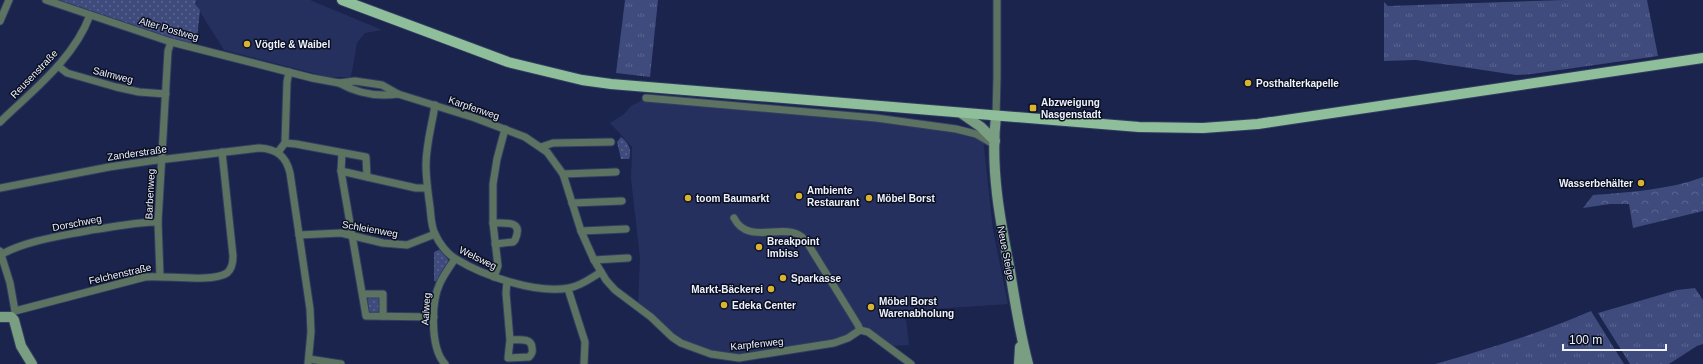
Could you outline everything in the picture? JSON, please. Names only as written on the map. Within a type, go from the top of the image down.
[{"type":"main road","points":[[342,0],[508,62],[582,80],[680,91],[1169,129],[1232,127],[1703,58]]},
{"type":"main road","points":[[961,113],[981,127],[995,143]]},
{"type":"main road","name":"Neue Steige","points":[[996,116],[995,143],[997,204],[1020,335],[1028,364]]},
{"type":"main road","points":[[0,317],[13,314],[25,355],[32,364]]},
{"type":"main road","points":[[1019,364],[1020,335]]},
{"type":"street","points":[[0,21],[9,0]]},
{"type":"street","name":"Alter Postweg","points":[[46,0],[171,42],[289,72]]},
{"type":"street","points":[[996,116],[997,0]]},
{"type":"street","name":"Reusenstraße","points":[[0,122],[58,66],[72,48],[87,24],[90,16]]},
{"type":"street","name":"Barbenweg","points":[[160,276],[158,222],[168,51],[171,42]]},
{"type":"street","name":"Salmweg","points":[[58,66],[67,73],[116,87],[138,92],[166,94]]},
{"type":"street","points":[[289,72],[287,82],[285,143],[278,152],[286,160],[288,166],[310,309],[311,332],[308,362],[341,364]]},
{"type":"street","name":"Karpfenweg","points":[[289,72],[339,83],[354,81],[382,85],[398,94],[525,136],[541,147],[552,157],[563,174],[581,231],[601,272],[615,290],[651,317],[672,337],[681,343],[711,354],[739,358],[817,347],[838,342],[860,330]]},
{"type":"street","points":[[646,98],[861,117],[956,128],[976,134],[995,143]]},
{"type":"street","name":"Welsweg","points":[[435,105],[426,154],[427,188],[435,234],[448,253],[455,259],[494,277],[507,282],[536,287],[568,288],[585,282],[601,272]]},
{"type":"street","points":[[494,277],[498,266],[493,223],[492,195],[495,167],[505,129]]},
{"type":"street","points":[[541,147],[552,144],[611,142]]},
{"type":"street","points":[[285,143],[366,157],[367,177]]},
{"type":"street","name":"Zanderstraße","points":[[0,188],[107,167],[162,159],[259,148],[278,152]]},
{"type":"street","name":"Felchenstraße","points":[[13,314],[131,280],[160,276],[194,278],[209,277],[227,273],[231,268],[233,256],[222,152]]},
{"type":"street","points":[[342,153],[341,171],[366,316],[434,317]]},
{"type":"street","points":[[341,171],[416,188],[427,188]]},
{"type":"street","points":[[563,174],[616,172]]},
{"type":"street","points":[[572,203],[622,201]]},
{"type":"street","points":[[734,218],[740,227],[748,232],[792,233],[802,237],[816,257],[860,330],[868,332],[911,364]]},
{"type":"street","name":"Dorschweg","points":[[1,253],[13,248],[68,234],[128,224],[158,222]]},
{"type":"street","points":[[493,223],[511,222],[517,227],[515,240],[513,242],[496,244]]},
{"type":"street","points":[[581,231],[626,229]]},
{"type":"street","name":"Schleienweg","points":[[299,235],[328,233],[353,235],[383,242],[407,245],[435,234]]},
{"type":"street","points":[[1,253],[10,283],[13,314]]},
{"type":"street","points":[[594,260],[628,258]]},
{"type":"street","name":"Aalweg","points":[[443,362],[436,342],[434,317],[437,291],[440,283],[455,259]]},
{"type":"street","points":[[507,282],[506,293],[510,340]]},
{"type":"street","points":[[568,288],[585,342],[584,364]]},
{"type":"street","points":[[363,294],[383,294],[383,316]]},
{"type":"street","points":[[434,364],[443,362]]},
{"type":"shaded area","points":[[196,0],[310,0],[382,30],[365,33],[357,43],[351,77],[328,77],[224,50],[195,4]]},
{"type":"shaded area","points":[[646,98],[956,129],[983,138],[993,230],[1008,304],[905,311],[909,345],[887,346],[860,330],[848,338],[739,358],[681,343],[638,306],[640,258],[631,179],[632,147],[610,123],[624,114],[631,106]]},
{"type":"green space","points":[[46,0],[196,0],[195,4],[200,10],[196,48]]},
{"type":"green space","points":[[625,0],[658,0],[650,77],[616,73]]},
{"type":"green space","points":[[1564,0],[1647,0],[1658,56],[1516,75],[1416,60],[1384,61],[1384,2],[1388,6]]},
{"type":"green space","points":[[621,137],[629,147],[629,159],[621,159],[617,142]]},
{"type":"green space","points":[[1703,177],[1703,211],[1633,228],[1629,204],[1610,204],[1583,208],[1593,195],[1663,188]]},
{"type":"green space","points":[[441,249],[449,261],[439,282],[434,281],[434,252]]},
{"type":"green space","points":[[1695,288],[1703,300],[1703,344],[1697,346],[1669,364],[1630,364],[1598,313],[1677,290]]},
{"type":"green space","points":[[376,295],[380,298],[380,312],[369,312],[367,300]]},
{"type":"green space","points":[[1591,311],[1624,364],[1435,364],[1514,340]]},
{"type":"place","name":"Vögtle & Waibel","points":[[247,44]]},
{"type":"place","name":"Posthalterkapelle","points":[[1248,83]]},
{"type":"place","name":"Abzweigung Nasgenstadt","points":[[1033,108]]},
{"type":"place","name":"Wasserbehälter","points":[[1641,183]]},
{"type":"place","name":"Ambiente Restaurant","points":[[799,196]]},
{"type":"place","name":"toom Baumarkt","points":[[688,198]]},
{"type":"place","name":"Möbel Borst","points":[[869,198]]},
{"type":"place","name":"Breakpoint Imbiss","points":[[759,247]]},
{"type":"place","name":"Sparkasse","points":[[783,278]]},
{"type":"place","name":"Markt-Bäckerei","points":[[771,289]]},
{"type":"place","name":"Edeka Center","points":[[724,305]]},
{"type":"place","name":"Möbel Borst Warenabholung","points":[[871,307]]}]
